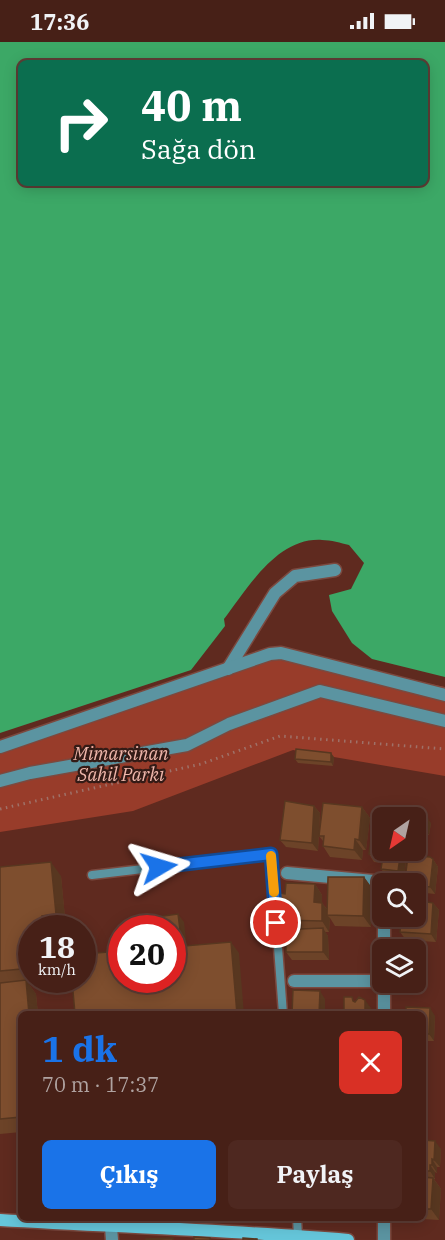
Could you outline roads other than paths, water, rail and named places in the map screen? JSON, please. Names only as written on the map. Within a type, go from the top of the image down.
[{"type":"main road","points":[[0,1220],[195,1234],[298,1236],[348,1240]]},
{"type":"street","points":[[228,669],[275,593],[295,576],[335,570]]},
{"type":"street","points":[[0,747],[270,654],[281,653],[445,695]]},
{"type":"street","points":[[0,782],[30,773],[188,745],[229,724],[320,691],[445,721]]},
{"type":"street","points":[[287,873],[372,882]]},
{"type":"street","points":[[294,981],[372,982]]},
{"type":"street","points":[[383,993],[384,1011]]},
{"type":"street","points":[[384,1221],[384,1240]]},
{"type":"street","points":[[111,1227],[112,1240]]},
{"type":"lane","points":[[92,875],[271,854],[282,1011]]},
{"type":"lane","points":[[297,1221],[298,1236]]},
{"type":"park label","name":"Mimarsinan Sahil Parkı","points":[[121,763]]}]
